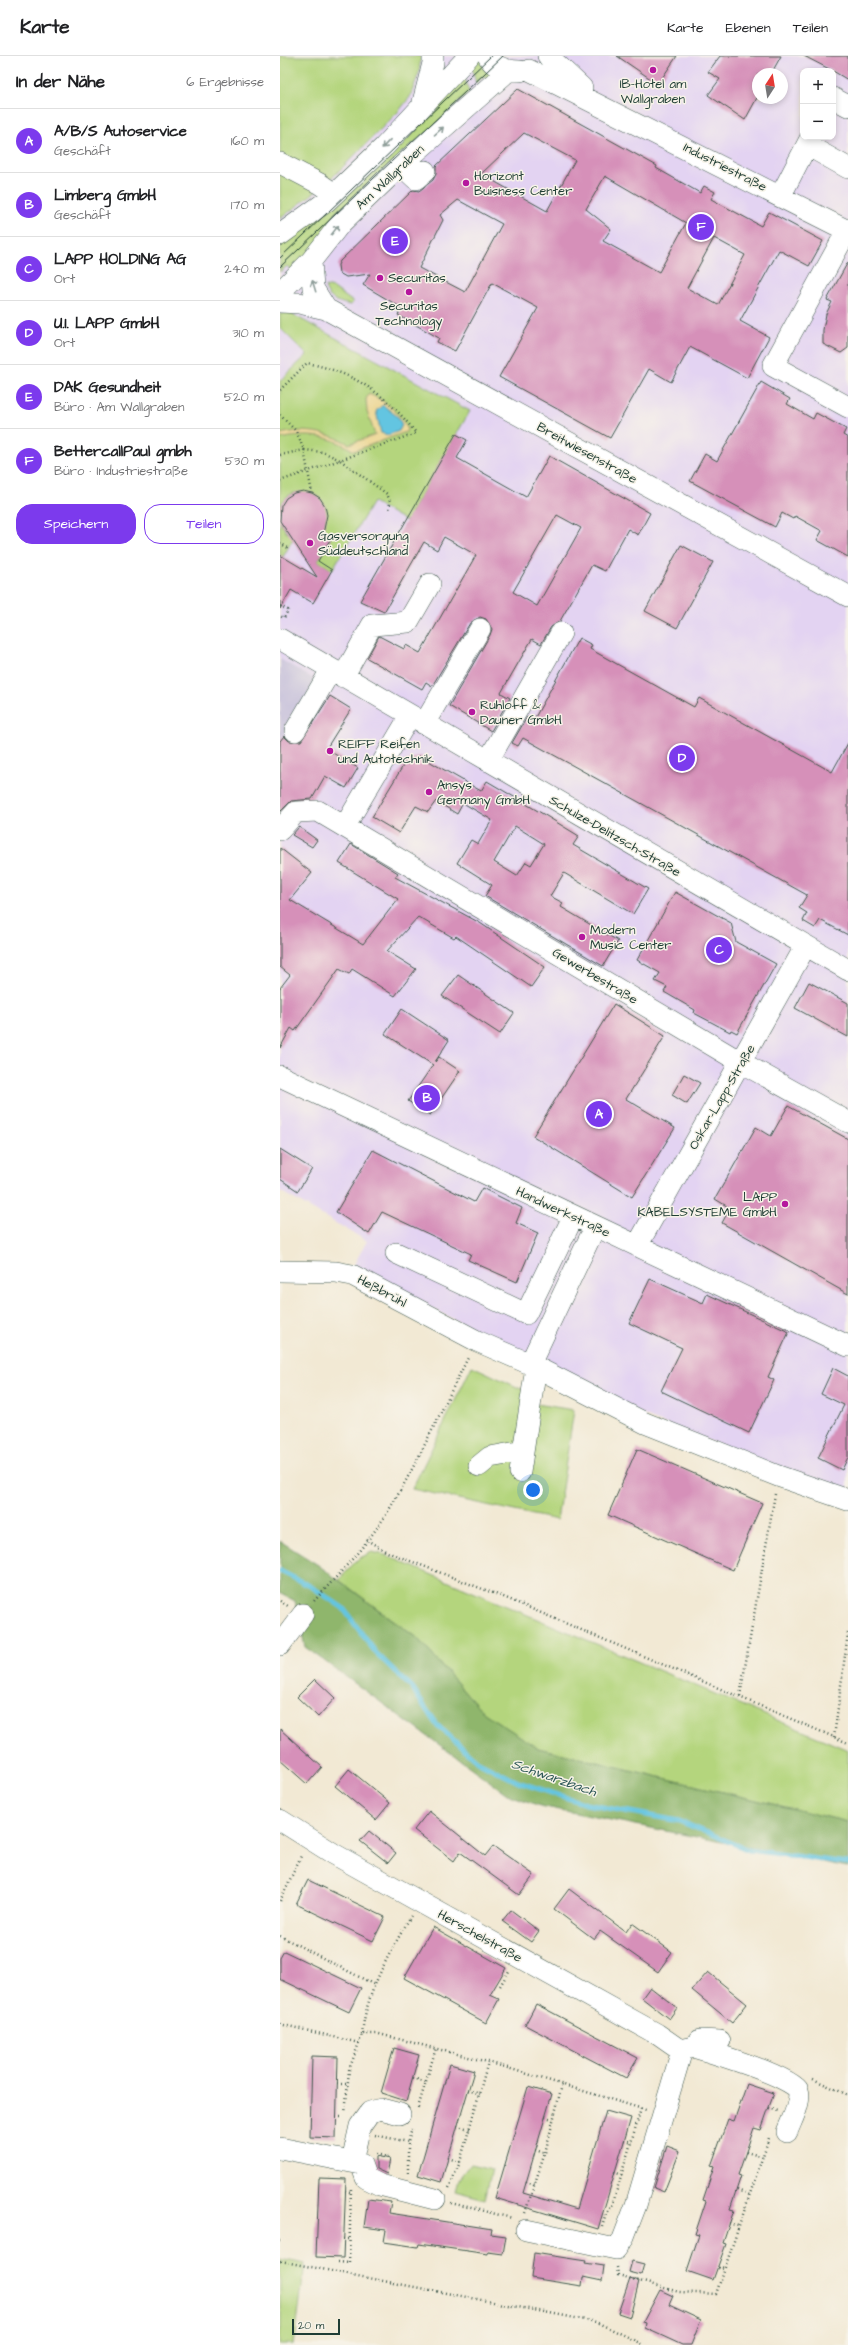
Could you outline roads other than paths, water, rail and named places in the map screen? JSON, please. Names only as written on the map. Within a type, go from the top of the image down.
[{"type":"street","name":"Am Wallgraben","points":[[422,105],[433,64],[433,56]]},
{"type":"street","name":"Am Wallgraben","points":[[280,234],[334,194],[384,147],[469,56]]},
{"type":"street","points":[[488,56],[494,64],[508,71],[537,63]]},
{"type":"street","name":"Industriestraße","points":[[548,56],[601,105]]},
{"type":"street","name":"Industriestraße","points":[[537,63],[601,105],[848,230]]},
{"type":"street","name":"Am Wallgraben","points":[[280,292],[311,261],[340,224],[401,165],[508,71]]},
{"type":"street","points":[[836,100],[848,106]]},
{"type":"street","points":[[781,195],[809,141],[848,168]]},
{"type":"street","points":[[280,163],[320,184],[334,194]]},
{"type":"street","points":[[401,165],[416,179],[425,171]]},
{"type":"street","points":[[848,230],[773,366],[848,407]]},
{"type":"street","name":"Breitwiesenstraße","points":[[311,261],[313,288],[326,309]]},
{"type":"street","name":"Breitwiesenstraße","points":[[280,302],[299,302],[326,309],[848,596]]},
{"type":"street","points":[[295,731],[372,625],[408,622],[430,584]]},
{"type":"street","points":[[345,826],[480,628]]},
{"type":"street","points":[[488,761],[561,633]]},
{"type":"street","name":"Schulze-Delitzsch-Straße","points":[[280,639],[805,947],[848,970]]},
{"type":"street","name":"Gewerbestraße","points":[[280,830],[296,812],[318,811],[742,1063],[848,1122]]},
{"type":"street","name":"Oskar-Lapp-Straße","points":[[638,1246],[742,1063],[805,947]]},
{"type":"street","name":"Handwerkstraße","points":[[280,1076],[573,1217],[638,1246],[848,1346]]},
{"type":"street","points":[[526,1314],[573,1217]]},
{"type":"street","points":[[520,1472],[533,1365],[548,1325],[595,1227]]},
{"type":"street","points":[[396,1253],[548,1325]]},
{"type":"street","name":"Heßbrühl","points":[[280,1271],[336,1272],[352,1275],[477,1340],[533,1365],[645,1423],[778,1476],[848,1500]]},
{"type":"street","points":[[479,1466],[490,1457],[523,1451]]},
{"type":"street","points":[[280,1646],[309,1608]]},
{"type":"street","name":"Herschelstraße","points":[[280,1820],[419,1902],[686,2049],[780,2076],[794,2085],[798,2090],[799,2099],[778,2127]]},
{"type":"street","points":[[524,2225],[606,2248],[623,2239],[636,2205],[680,2057],[686,2049],[700,2040],[720,2041]]},
{"type":"street","points":[[352,2162],[349,2124],[365,2117],[370,2112],[380,2109],[400,2114]]},
{"type":"street","points":[[280,2148],[361,2164],[358,2185],[380,2185],[439,2200]]},
{"type":"water","points":[[383,405],[398,417],[402,425],[399,431],[388,435],[381,433],[376,411]]},
{"type":"waterway","name":"Schwarzbach","points":[[280,1571],[312,1587],[343,1608],[376,1653],[412,1688],[436,1724],[477,1761],[518,1782],[586,1804],[679,1821],[749,1850],[848,1863]]},
{"type":"tram line","points":[[280,258],[491,56]]},
{"type":"tram line","points":[[280,267],[503,56]]},
{"type":"place","name":"IB-Hotel am Wallgraben","points":[[653,70]]},
{"type":"place","name":"Horizont Buisness Center","points":[[466,183]]},
{"type":"place","name":"BettercallPaul gmbh","points":[[701,227]]},
{"type":"place","name":"DAK Gesundheit","points":[[395,241]]},
{"type":"place","name":"Securitas","points":[[380,278]]},
{"type":"place","name":"Securitas Technology","points":[[409,292]]},
{"type":"place","name":"Gasversorgung Süddeutschland","points":[[310,543]]},
{"type":"place","name":"Ruhloff & Dauner GmbH","points":[[472,712]]},
{"type":"place","name":"REIFF Reifen und Autotechnik","points":[[330,751]]},
{"type":"place","name":"U.I. LAPP GmbH","points":[[682,758]]},
{"type":"place","name":"Ansys Germany GmbH","points":[[429,792]]},
{"type":"place","name":"Modern Music Center","points":[[582,937]]},
{"type":"place","name":"LAPP HOLDING AG","points":[[719,950]]},
{"type":"place","name":"Limberg GmbH","points":[[427,1098]]},
{"type":"place","name":"A/B/S Autoservice","points":[[599,1114]]},
{"type":"place","name":"LAPP KABELSYSTEME GmbH","points":[[785,1204]]}]
